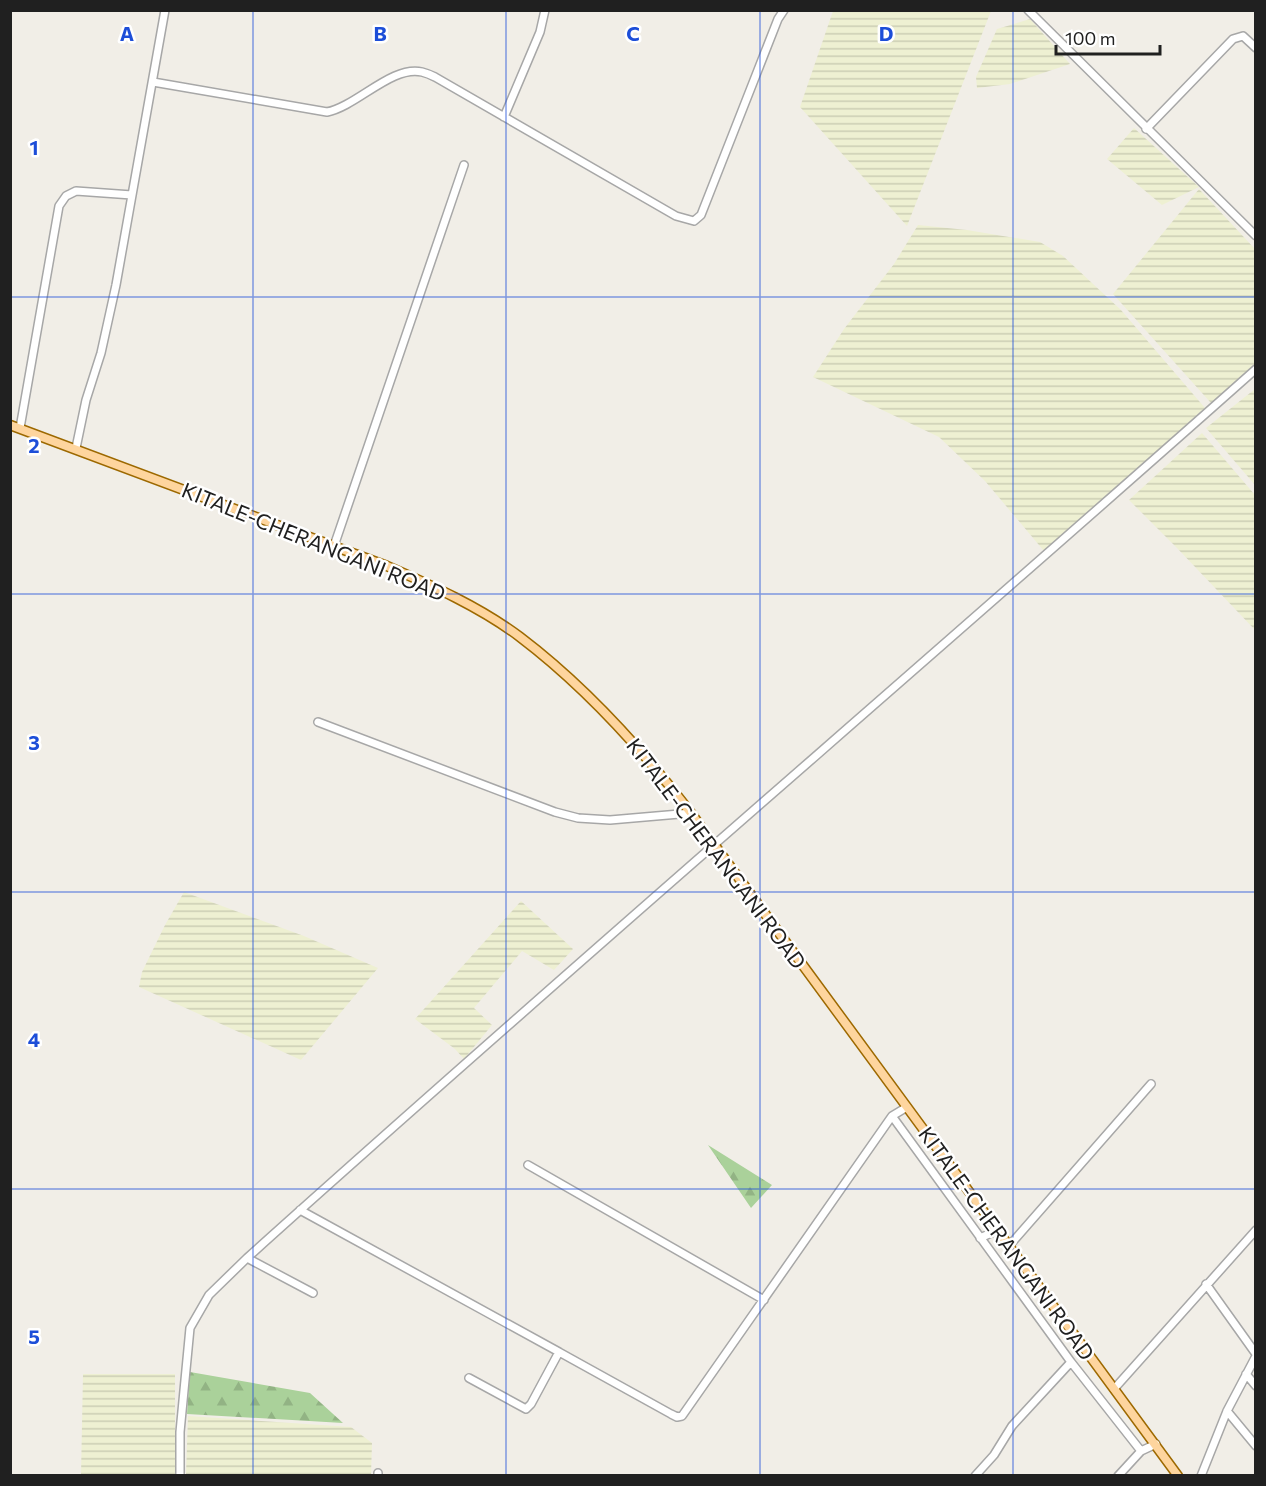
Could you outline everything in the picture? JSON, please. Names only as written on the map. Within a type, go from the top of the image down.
[{"type":"main road","name":"KITALE-CHERANGANI ROAD","points":[[10,425],[334,546],[439,588],[489,616],[519,637],[579,686],[654,765],[691,813],[1178,1476]]},
{"type":"street","points":[[76,448],[116,285],[165,10]]},
{"type":"street","points":[[504,117],[540,32],[545,10]]},
{"type":"street","points":[[153,82],[327,112],[340,108],[390,79],[406,72],[420,71],[435,77],[676,216],[694,221],[700,215],[783,10]]},
{"type":"street","points":[[1028,10],[1256,236]]},
{"type":"street","points":[[1146,129],[1233,39],[1243,36],[1256,48]]},
{"type":"street","points":[[334,546],[464,165]]},
{"type":"street","points":[[20,428],[59,206],[66,196],[76,191],[132,195]]},
{"type":"street","points":[[180,1476],[180,1432],[190,1328],[209,1294],[300,1210],[1256,369]]},
{"type":"street","points":[[318,722],[555,813],[578,818],[610,820],[691,813]]},
{"type":"street","points":[[1009,1246],[1151,1084]]},
{"type":"street","points":[[300,1210],[677,1417],[682,1416],[891,1116],[907,1107]]},
{"type":"street","points":[[891,1116],[1071,1362],[1141,1452]]},
{"type":"street","points":[[528,1165],[764,1300]]},
{"type":"street","points":[[980,1238],[998,1230]]},
{"type":"street","points":[[1114,1389],[1256,1230]]},
{"type":"street","points":[[247,1258],[313,1293]]},
{"type":"street","points":[[1201,1476],[1227,1411],[1256,1355],[1206,1284]]},
{"type":"street","points":[[469,1378],[526,1408],[531,1404],[559,1352]]},
{"type":"street","points":[[975,1476],[994,1455],[1012,1426],[1071,1362]]},
{"type":"street","points":[[1246,1374],[1256,1386]]},
{"type":"street","points":[[1227,1411],[1256,1446]]},
{"type":"street","points":[[1118,1476],[1141,1452],[1156,1444]]},
{"type":"green space","points":[[833,11],[991,11],[907,226],[800,107]]},
{"type":"green space","points":[[1030,19],[1070,64],[1010,84],[977,88],[976,77],[997,29]]},
{"type":"green space","points":[[1134,128],[1199,187],[1162,205],[1107,159]]},
{"type":"green space","points":[[1199,189],[1255,249],[1255,364],[1211,403],[1113,294]]},
{"type":"green space","points":[[918,225],[967,230],[1040,242],[1063,256],[1121,310],[1205,408],[1044,551],[985,481],[939,437],[813,377],[844,329],[894,264]]},
{"type":"green space","points":[[1255,389],[1255,485],[1206,428]]},
{"type":"green space","points":[[1202,433],[1255,495],[1255,630],[1129,500]]},
{"type":"green space","points":[[184,892],[304,936],[378,968],[301,1060],[139,987],[142,972]]},
{"type":"green space","points":[[521,901],[573,949],[554,970],[522,951],[474,1008],[492,1025],[464,1059],[455,1049],[415,1019]]},
{"type":"green space","points":[[708,1145],[772,1185],[751,1208]]},
{"type":"green space","points":[[190,1372],[310,1393],[343,1423],[187,1414]]},
{"type":"green space","points":[[83,1374],[175,1374],[175,1475],[81,1475]]},
{"type":"green space","points":[[188,1416],[351,1427],[372,1443],[371,1475],[186,1475]]}]
